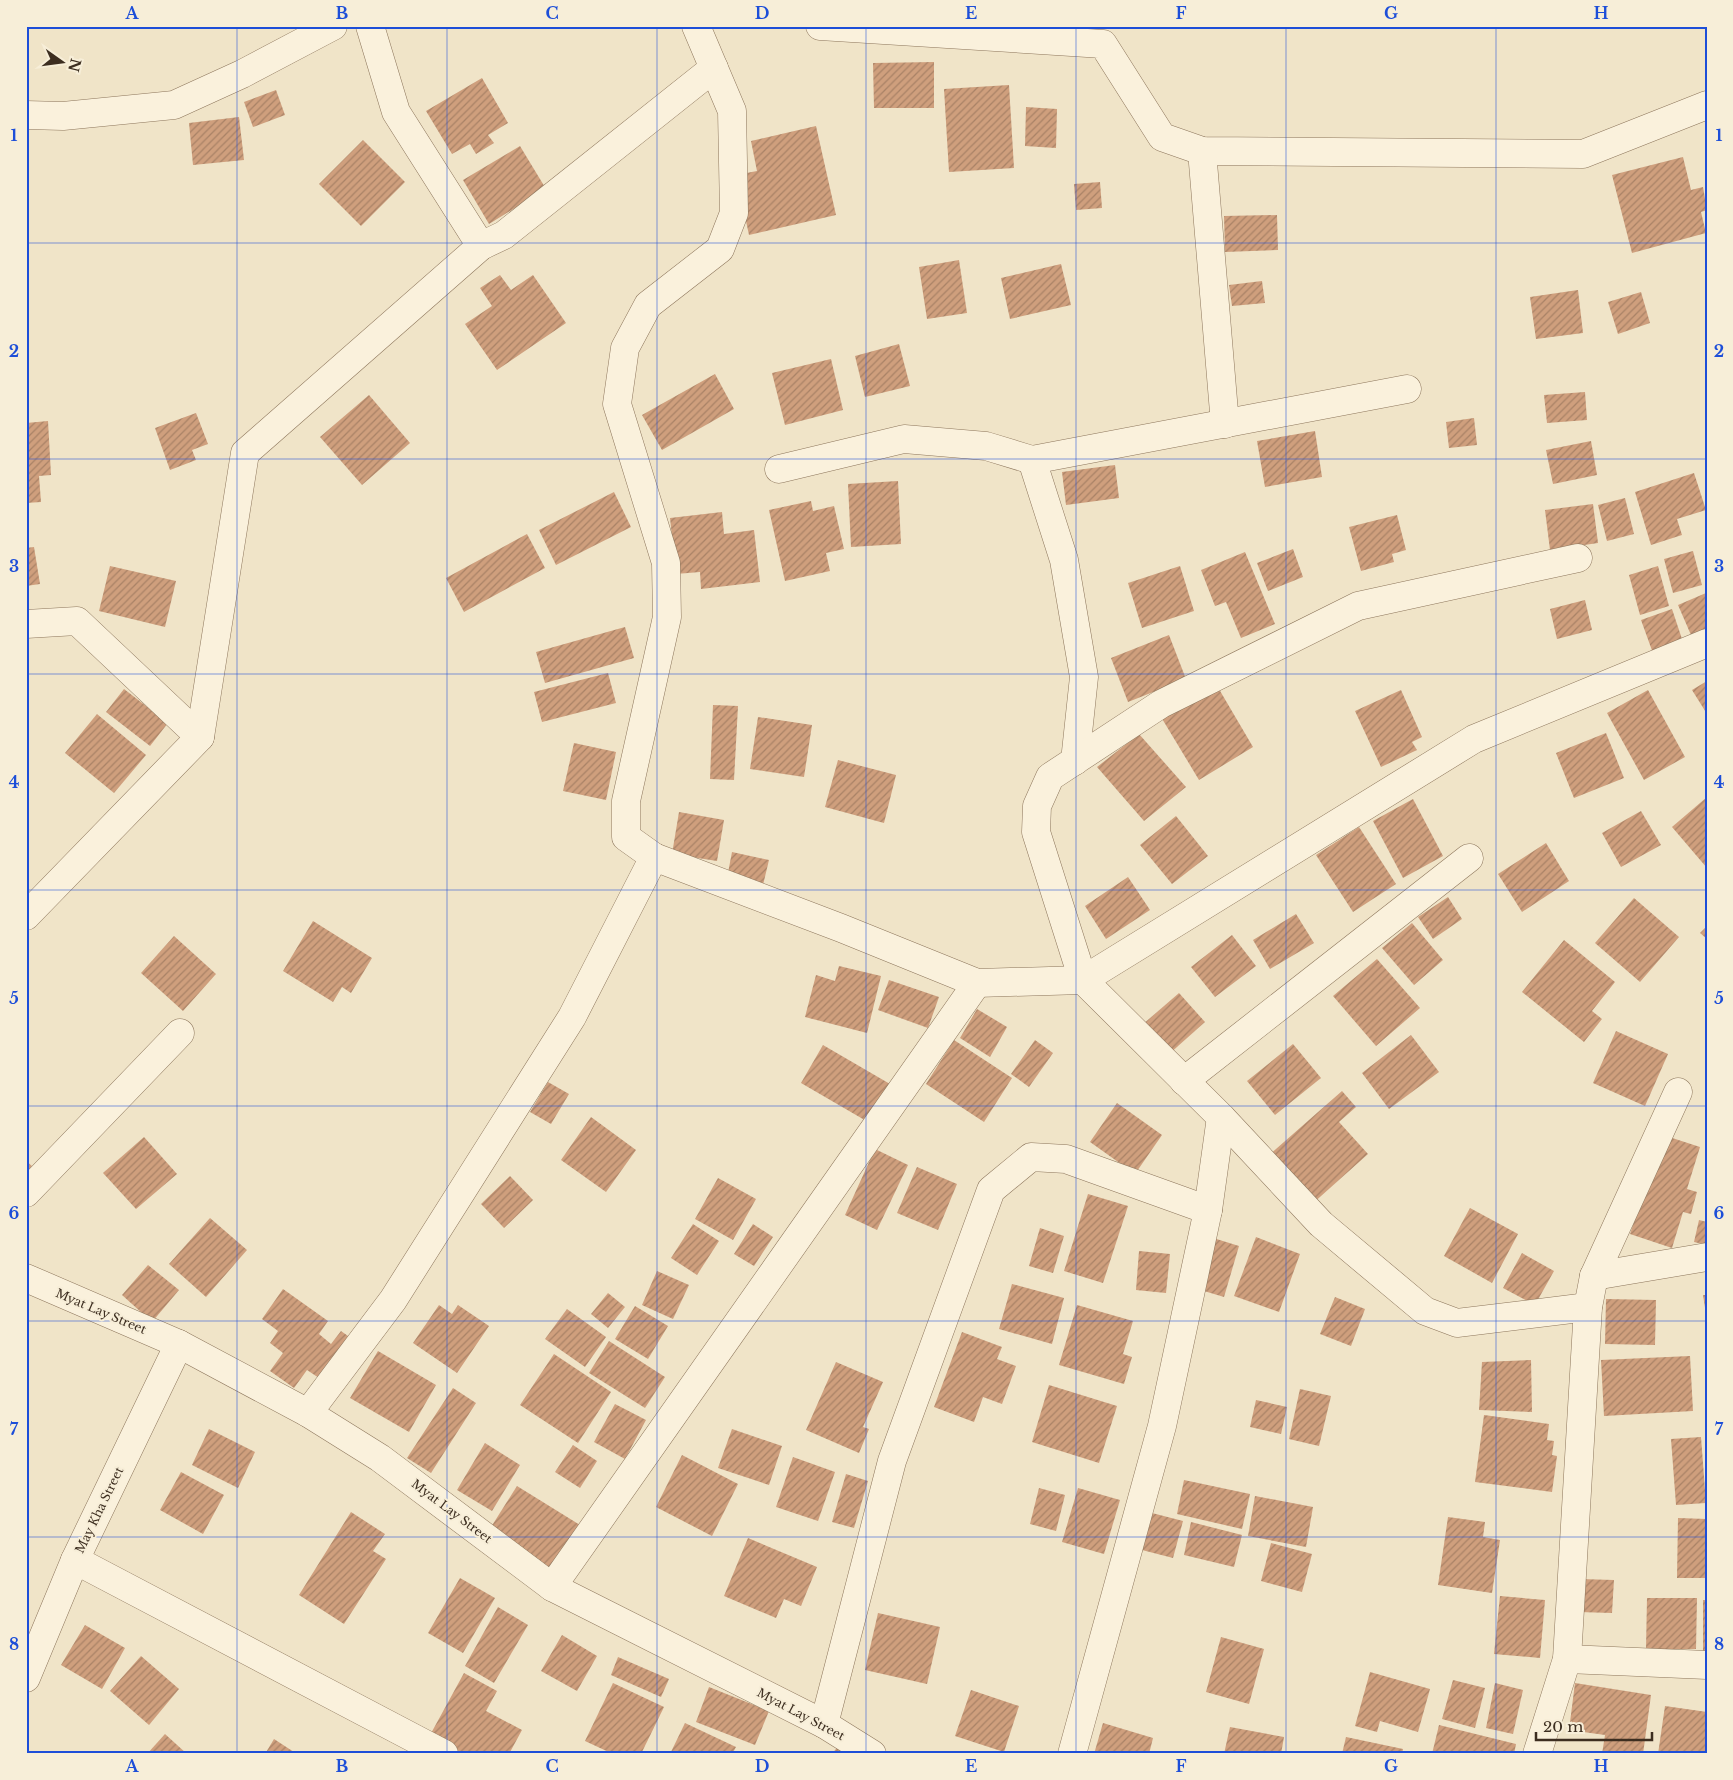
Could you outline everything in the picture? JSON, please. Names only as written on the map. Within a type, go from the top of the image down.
[{"type":"street","points":[[26,115],[63,116],[174,105],[242,74],[332,26]]},
{"type":"street","points":[[370,26],[396,112],[482,246]]},
{"type":"street","points":[[696,26],[732,111],[734,213],[720,249],[648,305],[626,348],[617,404],[666,563],[667,617],[626,801],[626,837],[654,857],[841,928],[977,983],[1083,980],[1474,739],[1707,643]]},
{"type":"street","points":[[826,27],[1103,44],[1162,137],[1202,151],[1583,154],[1707,105]]},
{"type":"street","points":[[26,916],[200,737],[245,453],[482,246],[504,234],[714,68]]},
{"type":"street","points":[[1202,151],[1225,424]]},
{"type":"street","points":[[779,470],[904,439],[986,446],[1032,460],[1407,389]]},
{"type":"street","points":[[1032,460],[1064,560],[1084,678],[1075,761]]},
{"type":"street","points":[[1578,558],[1358,606],[1161,704],[1050,777],[1037,806],[1036,832],[1083,980],[1221,1117],[1320,1224],[1425,1311],[1457,1323],[1588,1307]]},
{"type":"street","points":[[26,624],[76,621],[200,737]]},
{"type":"street","points":[[308,1413],[393,1300],[572,1016],[654,857]]},
{"type":"street","points":[[1184,1081],[1469,858]]},
{"type":"street","points":[[552,1587],[977,983]]},
{"type":"street","points":[[26,1193],[180,1034]]},
{"type":"street","points":[[1538,1754],[1567,1659],[1588,1307],[1594,1276],[1678,1092]]},
{"type":"street","points":[[1072,1754],[1162,1426],[1208,1210],[1221,1117]]},
{"type":"street","points":[[824,1724],[892,1461],[991,1190],[1031,1157],[1066,1159],[1208,1210]]},
{"type":"street","points":[[1594,1276],[1707,1257]]},
{"type":"street","name":"Myat Lay Street","points":[[26,1278],[179,1344],[308,1413],[380,1458],[552,1587],[824,1724],[872,1754]]},
{"type":"street","name":"May Kha Street","points":[[30,1661],[75,1560],[179,1344]]},
{"type":"street","points":[[75,1560],[444,1754]]},
{"type":"street","points":[[1567,1659],[1707,1665]]},
{"type":"building","points":[[934,62],[934,108],[874,108],[873,63]]},
{"type":"building","points":[[482,78],[508,123],[488,135],[494,143],[476,154],[470,144],[452,154],[426,111]]},
{"type":"building","points":[[1009,85],[1014,168],[949,172],[944,89]]},
{"type":"building","points":[[276,90],[285,115],[253,127],[244,102]]},
{"type":"building","points":[[1026,107],[1057,109],[1056,148],[1025,146]]},
{"type":"building","points":[[239,117],[244,160],[193,165],[189,123]]},
{"type":"building","points":[[816,126],[836,215],[749,235],[736,175],[757,171],[751,141]]},
{"type":"building","points":[[363,140],[405,182],[361,226],[319,184]]},
{"type":"building","points":[[520,146],[546,189],[489,224],[463,180]]},
{"type":"building","points":[[1683,157],[1691,190],[1703,187],[1707,210],[1701,212],[1706,233],[1632,253],[1612,175]]},
{"type":"building","points":[[1100,182],[1102,208],[1076,210],[1074,184]]},
{"type":"building","points":[[1277,215],[1278,250],[1225,252],[1224,216]]},
{"type":"building","points":[[959,260],[967,313],[927,319],[919,267]]},
{"type":"building","points":[[1061,264],[1071,305],[1010,319],[1001,278]]},
{"type":"building","points":[[500,275],[511,290],[533,275],[566,323],[497,370],[465,324],[492,306],[480,288]]},
{"type":"building","points":[[1262,281],[1265,303],[1232,306],[1229,285]]},
{"type":"building","points":[[1578,290],[1583,333],[1536,339],[1530,297]]},
{"type":"building","points":[[1641,292],[1650,323],[1618,334],[1608,302]]},
{"type":"building","points":[[899,344],[910,386],[865,397],[855,356]]},
{"type":"building","points":[[831,359],[843,410],[785,425],[772,373]]},
{"type":"building","points":[[715,374],[734,409],[662,450],[642,415]]},
{"type":"building","points":[[1585,392],[1587,420],[1547,423],[1544,395]]},
{"type":"building","points":[[369,395],[410,443],[362,485],[320,437]]},
{"type":"building","points":[[196,413],[208,444],[192,450],[196,460],[170,470],[155,428]]},
{"type":"building","points":[[1474,418],[1477,445],[1449,448],[1446,422]]},
{"type":"building","points":[[48,421],[51,475],[39,476],[41,502],[26,503],[26,423]]},
{"type":"building","points":[[1315,431],[1322,477],[1265,487],[1257,441]]},
{"type":"building","points":[[1591,441],[1597,475],[1553,484],[1546,450]]},
{"type":"building","points":[[1115,465],[1119,498],[1066,505],[1062,472]]},
{"type":"building","points":[[1694,473],[1706,510],[1677,519],[1682,535],[1651,545],[1635,492]]},
{"type":"building","points":[[898,481],[901,544],[851,547],[848,484]]},
{"type":"building","points":[[614,492],[631,527],[556,565],[539,530]]},
{"type":"building","points":[[1625,498],[1634,534],[1607,541],[1598,505]]},
{"type":"building","points":[[811,501],[813,511],[834,506],[844,549],[826,553],[830,571],[785,581],[769,510]]},
{"type":"building","points":[[1593,504],[1598,543],[1550,550],[1545,510]]},
{"type":"building","points":[[722,512],[724,534],[754,530],[760,582],[701,589],[700,572],[676,574],[670,518]]},
{"type":"building","points":[[1397,515],[1406,550],[1392,554],[1394,562],[1361,571],[1349,527]]},
{"type":"building","points":[[527,534],[545,568],[464,612],[446,578]]},
{"type":"building","points":[[34,547],[40,584],[26,586],[26,548]]},
{"type":"building","points":[[1293,549],[1303,577],[1268,591],[1257,563]]},
{"type":"building","points":[[1693,551],[1702,585],[1673,593],[1664,559]]},
{"type":"building","points":[[1245,552],[1275,624],[1241,638],[1226,602],[1215,606],[1201,570]]},
{"type":"building","points":[[110,566],[176,581],[165,627],[99,611]]},
{"type":"building","points":[[1180,566],[1194,611],[1142,628],[1128,583]]},
{"type":"building","points":[[1658,566],[1669,606],[1640,615],[1629,575]]},
{"type":"building","points":[[1706,593],[1707,628],[1691,635],[1678,605]]},
{"type":"building","points":[[1585,600],[1592,630],[1557,639],[1550,609]]},
{"type":"building","points":[[1672,609],[1684,645],[1654,656],[1641,620]]},
{"type":"building","points":[[625,627],[634,658],[545,683],[536,652]]},
{"type":"building","points":[[1169,635],[1186,679],[1128,702],[1111,658]]},
{"type":"building","points":[[608,673],[616,703],[542,722],[534,692]]},
{"type":"building","points":[[1707,681],[1707,714],[1692,690]]},
{"type":"building","points":[[1216,684],[1253,747],[1199,780],[1161,717]]},
{"type":"building","points":[[124,689],[168,723],[150,746],[106,712]]},
{"type":"building","points":[[1401,690],[1422,737],[1412,742],[1417,750],[1381,767],[1355,711]]},
{"type":"building","points":[[1648,690],[1685,757],[1644,780],[1607,713]]},
{"type":"building","points":[[713,705],[738,706],[734,780],[710,779]]},
{"type":"building","points":[[97,714],[146,755],[114,793],[65,753]]},
{"type":"building","points":[[758,717],[812,725],[804,777],[750,769]]},
{"type":"building","points":[[1606,733],[1624,778],[1574,798],[1556,753]]},
{"type":"building","points":[[1139,734],[1186,787],[1144,821],[1097,767]]},
{"type":"building","points":[[574,743],[616,752],[606,800],[563,791]]},
{"type":"building","points":[[838,760],[896,775],[884,823],[825,807]]},
{"type":"building","points":[[1707,797],[1707,868],[1672,827]]},
{"type":"building","points":[[1413,799],[1443,856],[1403,878],[1373,821]]},
{"type":"building","points":[[1641,811],[1661,845],[1621,867],[1602,833]]},
{"type":"building","points":[[679,812],[724,820],[717,861],[672,854]]},
{"type":"building","points":[[1176,816],[1208,856],[1172,884],[1140,845]]},
{"type":"building","points":[[1359,827],[1396,884],[1353,912],[1316,855]]},
{"type":"building","points":[[1546,843],[1569,881],[1522,912],[1498,874]]},
{"type":"building","points":[[732,852],[769,860],[763,885],[727,878]]},
{"type":"building","points":[[1128,877],[1150,910],[1106,939],[1085,906]]},
{"type":"building","points":[[1448,897],[1462,919],[1433,939],[1418,917]]},
{"type":"building","points":[[1634,898],[1679,937],[1640,982],[1595,943]]},
{"type":"building","points":[[1296,914],[1314,943],[1270,969],[1253,940]]},
{"type":"building","points":[[313,921],[372,958],[351,993],[342,987],[333,1002],[283,971]]},
{"type":"building","points":[[1412,923],[1443,960],[1414,985],[1382,948]]},
{"type":"building","points":[[1707,926],[1707,939],[1700,933]]},
{"type":"building","points":[[1232,935],[1256,966],[1215,997],[1191,967]]},
{"type":"building","points":[[174,936],[216,974],[183,1011],[141,973]]},
{"type":"building","points":[[1564,940],[1615,982],[1592,1011],[1602,1019],[1584,1042],[1522,992]]},
{"type":"building","points":[[1377,959],[1420,1008],[1376,1046],[1333,996]]},
{"type":"building","points":[[839,966],[881,976],[867,1033],[805,1017],[816,975],[835,981]]},
{"type":"building","points":[[889,980],[939,997],[928,1028],[878,1010]]},
{"type":"building","points":[[1179,993],[1205,1022],[1168,1055],[1142,1025]]},
{"type":"building","points":[[977,1009],[1007,1027],[990,1057],[960,1038]]},
{"type":"building","points":[[1616,1031],[1668,1054],[1645,1106],[1593,1083]]},
{"type":"building","points":[[1411,1035],[1439,1072],[1389,1109],[1362,1073]]},
{"type":"building","points":[[954,1040],[1012,1078],[984,1122],[926,1084]]},
{"type":"building","points":[[1035,1040],[1053,1053],[1029,1087],[1011,1074]]},
{"type":"building","points":[[1293,1044],[1321,1078],[1275,1115],[1247,1081]]},
{"type":"building","points":[[823,1045],[890,1084],[868,1122],[801,1083]]},
{"type":"building","points":[[548,1082],[569,1094],[551,1124],[530,1112]]},
{"type":"building","points":[[1342,1091],[1356,1107],[1339,1122],[1368,1154],[1311,1205],[1268,1156]]},
{"type":"building","points":[[1117,1103],[1162,1135],[1135,1174],[1090,1142]]},
{"type":"building","points":[[591,1117],[636,1150],[606,1192],[561,1160]]},
{"type":"building","points":[[1663,1135],[1700,1147],[1687,1189],[1697,1192],[1691,1214],[1683,1212],[1672,1248],[1630,1234]]},
{"type":"building","points":[[144,1137],[177,1174],[136,1209],[103,1173]]},
{"type":"building","points":[[875,1149],[908,1165],[877,1230],[845,1215]]},
{"type":"building","points":[[26,1161],[32,1166],[26,1173]]},
{"type":"building","points":[[917,1167],[957,1184],[938,1230],[897,1213]]},
{"type":"building","points":[[510,1176],[533,1200],[504,1228],[481,1204]]},
{"type":"building","points":[[718,1178],[756,1199],[733,1240],[695,1219]]},
{"type":"building","points":[[1088,1194],[1128,1206],[1103,1283],[1064,1271]]},
{"type":"building","points":[[1470,1208],[1518,1234],[1492,1283],[1444,1256]]},
{"type":"building","points":[[210,1218],[247,1250],[206,1297],[169,1264]]},
{"type":"building","points":[[1699,1220],[1707,1222],[1707,1245],[1694,1242]]},
{"type":"building","points":[[693,1224],[719,1241],[697,1275],[671,1258]]},
{"type":"building","points":[[753,1224],[773,1237],[754,1266],[734,1254]]},
{"type":"building","points":[[1040,1228],[1064,1236],[1053,1273],[1029,1266]]},
{"type":"building","points":[[1210,1237],[1239,1246],[1224,1297],[1194,1288]]},
{"type":"building","points":[[1256,1237],[1300,1254],[1279,1312],[1234,1296]]},
{"type":"building","points":[[1139,1251],[1170,1254],[1166,1293],[1136,1290]]},
{"type":"building","points":[[1522,1253],[1554,1271],[1535,1305],[1503,1288]]},
{"type":"building","points":[[148,1265],[179,1290],[152,1322],[122,1295]]},
{"type":"building","points":[[657,1271],[689,1285],[673,1319],[642,1305]]},
{"type":"building","points":[[1012,1284],[1064,1298],[1052,1344],[999,1329]]},
{"type":"building","points":[[283,1289],[328,1321],[319,1334],[331,1344],[341,1331],[355,1341],[325,1382],[307,1370],[294,1388],[270,1371],[283,1353],[270,1343],[278,1331],[262,1319]]},
{"type":"building","points":[[608,1293],[625,1307],[608,1328],[591,1314]]},
{"type":"building","points":[[1703,1295],[1707,1295],[1707,1314],[1706,1314]]},
{"type":"building","points":[[1335,1297],[1365,1309],[1351,1346],[1320,1334]]},
{"type":"building","points":[[1606,1299],[1656,1300],[1655,1345],[1605,1344]]},
{"type":"building","points":[[439,1305],[452,1314],[458,1305],[489,1326],[457,1373],[413,1343]]},
{"type":"building","points":[[1077,1305],[1133,1321],[1123,1354],[1132,1357],[1124,1384],[1059,1365]]},
{"type":"building","points":[[635,1306],[668,1326],[648,1359],[615,1339]]},
{"type":"building","points":[[567,1309],[606,1337],[585,1367],[545,1339]]},
{"type":"building","points":[[962,1332],[1002,1347],[997,1359],[1016,1366],[1002,1404],[983,1397],[974,1422],[934,1407]]},
{"type":"building","points":[[609,1341],[665,1377],[645,1408],[589,1373]]},
{"type":"building","points":[[378,1351],[436,1385],[409,1432],[350,1398]]},
{"type":"building","points":[[554,1354],[611,1392],[578,1443],[520,1405]]},
{"type":"building","points":[[1690,1356],[1693,1411],[1604,1416],[1601,1360]]},
{"type":"building","points":[[1531,1360],[1532,1412],[1479,1410],[1482,1362]]},
{"type":"building","points":[[836,1362],[883,1382],[863,1427],[869,1429],[859,1453],[806,1430]]},
{"type":"building","points":[[1049,1385],[1117,1406],[1099,1463],[1032,1442]]},
{"type":"building","points":[[453,1388],[476,1403],[431,1473],[407,1458]]},
{"type":"building","points":[[1300,1389],[1331,1396],[1319,1446],[1289,1439]]},
{"type":"building","points":[[1256,1400],[1287,1407],[1281,1434],[1250,1427]]},
{"type":"building","points":[[615,1404],[646,1420],[625,1459],[594,1442]]},
{"type":"building","points":[[1484,1415],[1549,1424],[1547,1440],[1554,1441],[1552,1455],[1557,1456],[1552,1492],[1475,1482]]},
{"type":"building","points":[[209,1429],[255,1452],[238,1488],[192,1465]]},
{"type":"building","points":[[732,1429],[782,1446],[769,1485],[718,1468]]},
{"type":"building","points":[[1701,1437],[1706,1503],[1676,1505],[1671,1439]]},
{"type":"building","points":[[485,1443],[520,1465],[492,1511],[457,1490]]},
{"type":"building","points":[[573,1445],[597,1461],[580,1488],[555,1472]]},
{"type":"building","points":[[682,1455],[738,1484],[712,1536],[656,1507]]},
{"type":"building","points":[[793,1457],[835,1472],[818,1521],[776,1507]]},
{"type":"building","points":[[181,1472],[224,1495],[203,1534],[160,1510]]},
{"type":"building","points":[[846,1474],[868,1481],[854,1528],[832,1522]]},
{"type":"building","points":[[1184,1480],[1250,1494],[1242,1529],[1177,1514]]},
{"type":"building","points":[[517,1486],[580,1525],[550,1575],[486,1535]]},
{"type":"building","points":[[1039,1488],[1065,1495],[1056,1531],[1030,1524]]},
{"type":"building","points":[[1078,1488],[1120,1500],[1104,1554],[1062,1542]]},
{"type":"building","points":[[1255,1496],[1313,1507],[1306,1547],[1248,1536]]},
{"type":"building","points":[[351,1512],[385,1534],[373,1551],[386,1559],[344,1624],[299,1595]]},
{"type":"building","points":[[1152,1513],[1183,1521],[1173,1558],[1142,1550]]},
{"type":"building","points":[[1448,1517],[1485,1522],[1483,1537],[1500,1540],[1492,1593],[1438,1585]]},
{"type":"building","points":[[1678,1518],[1707,1519],[1707,1578],[1677,1578]]},
{"type":"building","points":[[1191,1522],[1242,1535],[1234,1567],[1184,1555]]},
{"type":"building","points":[[748,1538],[817,1567],[801,1606],[784,1599],[776,1618],[724,1596]]},
{"type":"building","points":[[1271,1543],[1312,1554],[1302,1592],[1261,1581]]},
{"type":"building","points":[[460,1578],[495,1598],[463,1653],[428,1633]]},
{"type":"building","points":[[1580,1579],[1614,1580],[1612,1613],[1578,1612]]},
{"type":"building","points":[[1500,1596],[1545,1600],[1540,1658],[1494,1654]]},
{"type":"building","points":[[1647,1598],[1697,1598],[1696,1649],[1646,1649]]},
{"type":"building","points":[[1703,1600],[1707,1600],[1707,1657],[1703,1657]]},
{"type":"building","points":[[498,1607],[528,1625],[494,1683],[465,1666]]},
{"type":"building","points":[[878,1613],[940,1627],[927,1684],[865,1670]]},
{"type":"building","points":[[85,1625],[125,1648],[102,1689],[61,1665]]},
{"type":"building","points":[[562,1635],[597,1656],[577,1691],[541,1671]]},
{"type":"building","points":[[1221,1637],[1264,1649],[1249,1704],[1206,1692]]},
{"type":"building","points":[[141,1656],[179,1689],[149,1725],[110,1691]]},
{"type":"building","points":[[618,1657],[669,1679],[661,1697],[611,1675]]},
{"type":"building","points":[[1370,1672],[1430,1689],[1418,1732],[1380,1721],[1377,1732],[1355,1726]]},
{"type":"building","points":[[464,1673],[497,1691],[486,1711],[522,1730],[509,1754],[460,1754],[429,1737]]},
{"type":"building","points":[[1453,1680],[1485,1688],[1475,1728],[1442,1719]]},
{"type":"building","points":[[613,1683],[664,1707],[641,1754],[613,1754],[585,1741]]},
{"type":"building","points":[[1495,1683],[1523,1690],[1513,1734],[1486,1728]]},
{"type":"building","points":[[1575,1683],[1651,1695],[1643,1754],[1602,1754],[1605,1735],[1569,1730]]},
{"type":"building","points":[[709,1687],[769,1711],[755,1745],[696,1722]]},
{"type":"building","points":[[971,1690],[1019,1706],[1004,1752],[955,1736]]},
{"type":"building","points":[[1665,1706],[1707,1712],[1707,1754],[1658,1754]]},
{"type":"building","points":[[685,1723],[736,1747],[732,1754],[670,1754]]},
{"type":"building","points":[[1103,1723],[1153,1738],[1149,1754],[1094,1754]]},
{"type":"building","points":[[1439,1725],[1516,1744],[1514,1754],[1432,1754]]},
{"type":"building","points":[[1230,1727],[1284,1737],[1281,1754],[1224,1754]]},
{"type":"building","points":[[165,1734],[187,1754],[147,1754]]},
{"type":"building","points":[[1346,1737],[1403,1749],[1402,1754],[1342,1754]]},
{"type":"building","points":[[274,1739],[297,1754],[265,1754]]},
{"type":"building","points":[[839,1745],[852,1754],[832,1754]]}]
